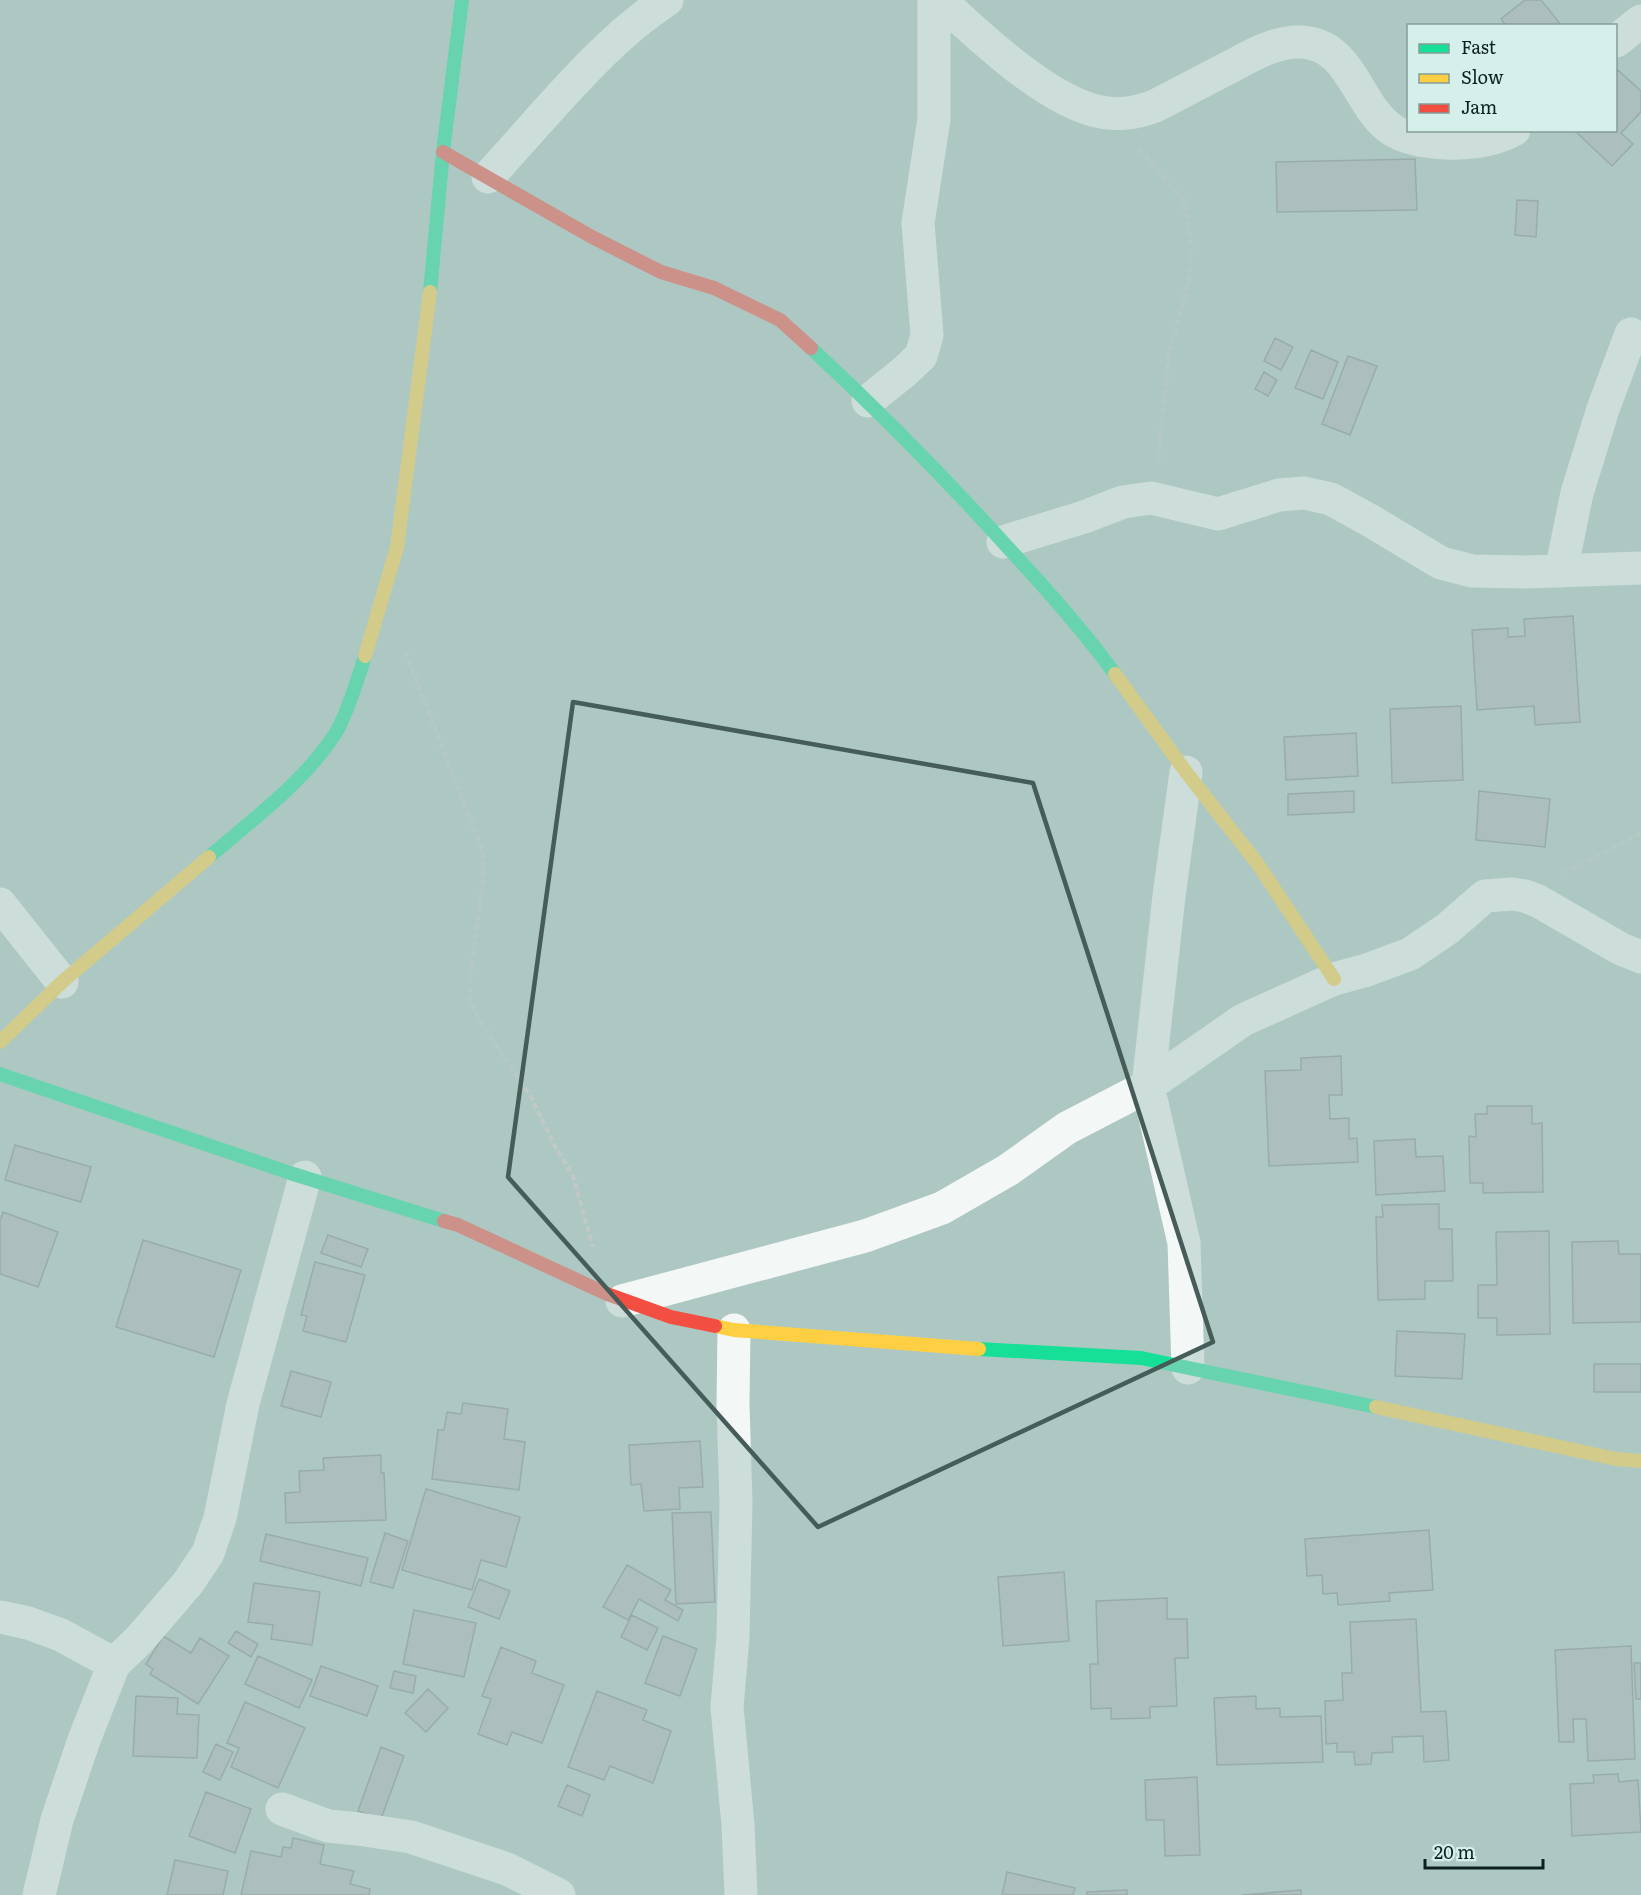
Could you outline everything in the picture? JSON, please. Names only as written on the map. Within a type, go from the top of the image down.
[{"type":"street","points":[[0,1042],[62,982],[296,782],[336,733],[357,682],[397,546],[427,318],[443,152],[462,0]]},
{"type":"street","points":[[488,177],[598,57],[650,11],[668,0]]},
{"type":"street","points":[[868,401],[921,356],[927,334],[918,223],[934,119],[934,0]]},
{"type":"street","points":[[940,0],[1009,61],[1068,101],[1098,112],[1119,114],[1140,112],[1255,54],[1297,42],[1319,46],[1334,54],[1344,65],[1376,114],[1394,130],[1423,141],[1457,143],[1498,139],[1510,132]]},
{"type":"street","points":[[1617,40],[1641,21]]},
{"type":"street","points":[[443,152],[592,237],[661,272],[714,288],[780,320],[868,401],[1003,542],[1086,634],[1185,772],[1257,863],[1334,979]]},
{"type":"street","points":[[1561,571],[1577,492],[1603,409],[1631,334]]},
{"type":"street","points":[[1003,542],[1084,517],[1123,502],[1151,498],[1218,514],[1279,495],[1304,493],[1332,500],[1441,563],[1472,571],[1641,568]]},
{"type":"street","points":[[1185,772],[1148,1086],[1184,1243],[1188,1368]]},
{"type":"street","points":[[614,1298],[865,1236],[942,1208],[1008,1170],[1067,1128],[1148,1086],[1243,1020],[1334,979],[1410,954],[1447,929],[1485,896],[1512,894],[1538,901],[1621,949],[1641,957]]},
{"type":"street","points":[[0,904],[62,982]]},
{"type":"street","points":[[0,1074],[306,1177],[458,1224],[614,1298],[671,1317],[734,1330],[936,1347],[1141,1358],[1616,1459],[1641,1461]]},
{"type":"street","points":[[39,1895],[57,1820],[84,1740],[114,1664],[139,1640],[188,1583],[208,1553],[220,1518],[243,1404],[306,1177]]},
{"type":"street","points":[[734,1330],[733,1404],[736,1514],[733,1637],[727,1707],[738,1825],[741,1895]]},
{"type":"street","points":[[0,1617],[28,1623],[62,1635],[114,1664]]},
{"type":"street","points":[[282,1809],[328,1826],[411,1837],[507,1869],[559,1895]]},
{"type":"path","points":[[1098,112],[1134,144],[1184,201],[1189,218],[1191,242],[1189,280],[1169,353],[1159,454],[1151,498]]},
{"type":"path","points":[[383,596],[483,852],[483,881],[470,976],[470,999],[478,1020],[531,1097],[556,1148],[573,1176],[614,1298]]},
{"type":"path","points":[[1512,894],[1537,879],[1574,868],[1641,833]]},
{"type":"highlighted area","points":[[573,702],[1033,783],[1213,1342],[818,1527],[508,1177]]},
{"type":"building","points":[[1525,0],[1541,0],[1560,24],[1505,24],[1501,19]]},
{"type":"building","points":[[1618,70],[1641,91],[1641,112],[1621,133],[1633,144],[1612,166],[1576,132],[1617,132]]},
{"type":"building","points":[[1415,159],[1417,210],[1277,212],[1276,162]]},
{"type":"building","points":[[1517,200],[1538,201],[1536,237],[1515,235]]},
{"type":"building","points":[[1275,338],[1293,347],[1281,370],[1264,361]]},
{"type":"building","points":[[1311,350],[1338,362],[1323,399],[1295,388]]},
{"type":"building","points":[[1348,356],[1377,366],[1350,435],[1322,424]]},
{"type":"building","points":[[1264,372],[1277,380],[1268,396],[1255,389]]},
{"type":"building","points":[[1573,616],[1580,722],[1535,725],[1534,706],[1477,710],[1472,630],[1508,628],[1508,637],[1525,636],[1524,619]]},
{"type":"building","points":[[1461,706],[1463,780],[1392,783],[1390,709]]},
{"type":"building","points":[[1356,733],[1358,776],[1286,780],[1284,737]]},
{"type":"building","points":[[1354,791],[1354,812],[1288,815],[1288,794]]},
{"type":"building","points":[[1479,791],[1550,799],[1545,847],[1476,840]]},
{"type":"building","points":[[1341,1056],[1342,1095],[1329,1095],[1330,1119],[1349,1118],[1349,1139],[1357,1138],[1358,1162],[1269,1166],[1265,1071],[1301,1070],[1301,1058]]},
{"type":"building","points":[[1487,1106],[1532,1106],[1532,1124],[1542,1123],[1543,1192],[1483,1193],[1483,1183],[1470,1183],[1469,1136],[1476,1137],[1475,1114],[1487,1114]]},
{"type":"building","points":[[1415,1139],[1416,1157],[1443,1156],[1445,1191],[1376,1195],[1374,1141]]},
{"type":"building","points":[[15,1145],[91,1167],[81,1202],[5,1180]]},
{"type":"building","points":[[1439,1204],[1439,1229],[1452,1229],[1453,1281],[1425,1281],[1425,1299],[1378,1300],[1376,1217],[1383,1217],[1382,1205]]},
{"type":"building","points":[[3,1212],[58,1232],[38,1287],[0,1274],[0,1221]]},
{"type":"building","points":[[1549,1231],[1550,1334],[1497,1335],[1497,1318],[1478,1318],[1478,1285],[1497,1285],[1496,1232]]},
{"type":"building","points":[[328,1235],[368,1249],[361,1267],[321,1253]]},
{"type":"building","points":[[143,1240],[241,1270],[214,1357],[116,1327]]},
{"type":"building","points":[[1618,1241],[1619,1254],[1641,1254],[1641,1322],[1573,1323],[1572,1242]]},
{"type":"building","points":[[315,1262],[365,1275],[346,1342],[303,1331],[307,1316],[301,1315]]},
{"type":"building","points":[[1397,1331],[1465,1334],[1462,1379],[1395,1376]]},
{"type":"building","points":[[1594,1364],[1641,1364],[1641,1392],[1594,1392]]},
{"type":"building","points":[[291,1371],[331,1382],[321,1417],[281,1406]]},
{"type":"building","points":[[463,1403],[508,1409],[504,1439],[525,1442],[519,1490],[432,1479],[438,1430],[444,1430],[447,1412],[461,1414]]},
{"type":"building","points":[[700,1441],[703,1487],[679,1488],[680,1509],[644,1511],[641,1484],[631,1485],[629,1445]]},
{"type":"building","points":[[381,1455],[386,1520],[286,1523],[285,1493],[300,1492],[299,1471],[324,1470],[323,1458]]},
{"type":"building","points":[[426,1489],[520,1517],[506,1567],[481,1560],[472,1590],[402,1570]]},
{"type":"building","points":[[711,1512],[715,1602],[676,1604],[672,1513]]},
{"type":"building","points":[[1429,1530],[1433,1590],[1389,1593],[1390,1601],[1338,1605],[1337,1593],[1323,1594],[1322,1575],[1307,1576],[1305,1539]]},
{"type":"building","points":[[385,1533],[408,1541],[393,1588],[370,1582]]},
{"type":"building","points":[[266,1534],[368,1558],[361,1586],[260,1561]]},
{"type":"building","points":[[627,1565],[671,1590],[665,1600],[683,1610],[678,1621],[639,1599],[628,1620],[603,1607]]},
{"type":"building","points":[[1064,1572],[1069,1641],[1003,1646],[998,1577]]},
{"type":"building","points":[[479,1579],[510,1591],[499,1619],[468,1607]]},
{"type":"building","points":[[254,1583],[320,1592],[312,1645],[271,1639],[273,1625],[248,1622]]},
{"type":"building","points":[[1167,1598],[1167,1619],[1187,1619],[1188,1658],[1175,1658],[1177,1706],[1150,1707],[1150,1718],[1111,1719],[1111,1708],[1091,1709],[1090,1664],[1098,1664],[1096,1601]]},
{"type":"building","points":[[414,1610],[476,1623],[464,1677],[403,1664]]},
{"type":"building","points":[[632,1615],[658,1628],[647,1650],[621,1637]]},
{"type":"building","points":[[1416,1619],[1421,1712],[1446,1711],[1449,1760],[1424,1762],[1423,1736],[1392,1737],[1393,1752],[1372,1753],[1371,1764],[1355,1765],[1354,1752],[1337,1752],[1337,1743],[1326,1744],[1325,1701],[1343,1700],[1342,1673],[1352,1673],[1350,1622]]},
{"type":"building","points":[[236,1631],[258,1644],[251,1657],[228,1643]]},
{"type":"building","points":[[163,1636],[191,1653],[200,1638],[229,1656],[198,1704],[150,1674],[153,1669],[146,1664]]},
{"type":"building","points":[[663,1636],[697,1649],[680,1696],[645,1683]]},
{"type":"building","points":[[1631,1646],[1635,1759],[1588,1761],[1586,1719],[1573,1719],[1574,1742],[1559,1742],[1555,1650]]},
{"type":"building","points":[[501,1647],[536,1661],[532,1673],[564,1685],[542,1743],[512,1732],[507,1745],[478,1734],[491,1699],[482,1696]]},
{"type":"building","points":[[258,1656],[312,1680],[299,1708],[245,1684]]},
{"type":"building","points":[[1634,1663],[1641,1663],[1641,1699],[1636,1699]]},
{"type":"building","points":[[321,1666],[378,1686],[367,1716],[310,1696]]},
{"type":"building","points":[[394,1671],[416,1676],[413,1693],[390,1688]]},
{"type":"building","points":[[428,1689],[448,1708],[426,1732],[405,1713]]},
{"type":"building","points":[[597,1691],[647,1710],[643,1720],[671,1731],[653,1783],[610,1766],[604,1780],[568,1767]]},
{"type":"building","points":[[136,1696],[178,1698],[177,1714],[199,1715],[197,1758],[133,1756]]},
{"type":"building","points":[[1256,1696],[1256,1709],[1280,1708],[1280,1717],[1321,1716],[1323,1762],[1217,1765],[1214,1698]]},
{"type":"building","points":[[245,1702],[305,1728],[278,1788],[231,1767],[239,1748],[227,1743]]},
{"type":"building","points":[[216,1744],[233,1752],[220,1780],[203,1772]]},
{"type":"building","points":[[381,1747],[404,1756],[381,1819],[358,1811]]},
{"type":"building","points":[[1618,1774],[1619,1782],[1638,1780],[1641,1832],[1572,1836],[1570,1784],[1594,1783],[1593,1775]]},
{"type":"building","points":[[1197,1777],[1200,1855],[1165,1856],[1164,1820],[1146,1820],[1145,1780]]},
{"type":"building","points":[[567,1785],[590,1795],[582,1816],[558,1806]]},
{"type":"building","points":[[206,1792],[251,1809],[235,1853],[189,1836]]},
{"type":"building","points":[[293,1838],[324,1845],[320,1864],[354,1871],[350,1884],[370,1889],[369,1895],[241,1895],[251,1851],[281,1857],[283,1847],[291,1848]]},
{"type":"building","points":[[175,1860],[228,1871],[223,1895],[167,1895]]},
{"type":"building","points":[[1007,1872],[1075,1888],[1073,1895],[1002,1895]]},
{"type":"building","points":[[1127,1890],[1127,1895],[1087,1895],[1087,1892]]},
{"type":"building","points":[[1301,1890],[1301,1895],[1242,1895]]},
{"type":"traffic: fast","points":[[430,292],[443,152],[462,0]]},
{"type":"traffic: fast","points":[[811,348],[963,499],[1026,567],[1091,642],[1115,674]]},
{"type":"traffic: fast","points":[[209,857],[276,800],[322,752],[344,717],[365,656]]},
{"type":"traffic: fast","points":[[0,1074],[290,1173],[444,1221]]},
{"type":"traffic: fast","points":[[979,1349],[1141,1358],[1376,1407]]},
{"type":"traffic: slow","points":[[365,656],[397,547],[430,292]]},
{"type":"traffic: slow","points":[[1115,674],[1186,772],[1257,863],[1334,979]]},
{"type":"traffic: slow","points":[[0,1042],[62,982],[209,857]]},
{"type":"traffic: slow","points":[[715,1326],[734,1330],[979,1349]]},
{"type":"traffic: slow","points":[[1376,1407],[1616,1459],[1641,1461]]},
{"type":"traffic: jam","points":[[443,152],[592,237],[661,272],[714,288],[780,320],[811,348]]},
{"type":"traffic: jam","points":[[444,1221],[458,1225],[607,1294],[671,1317],[715,1326]]}]
